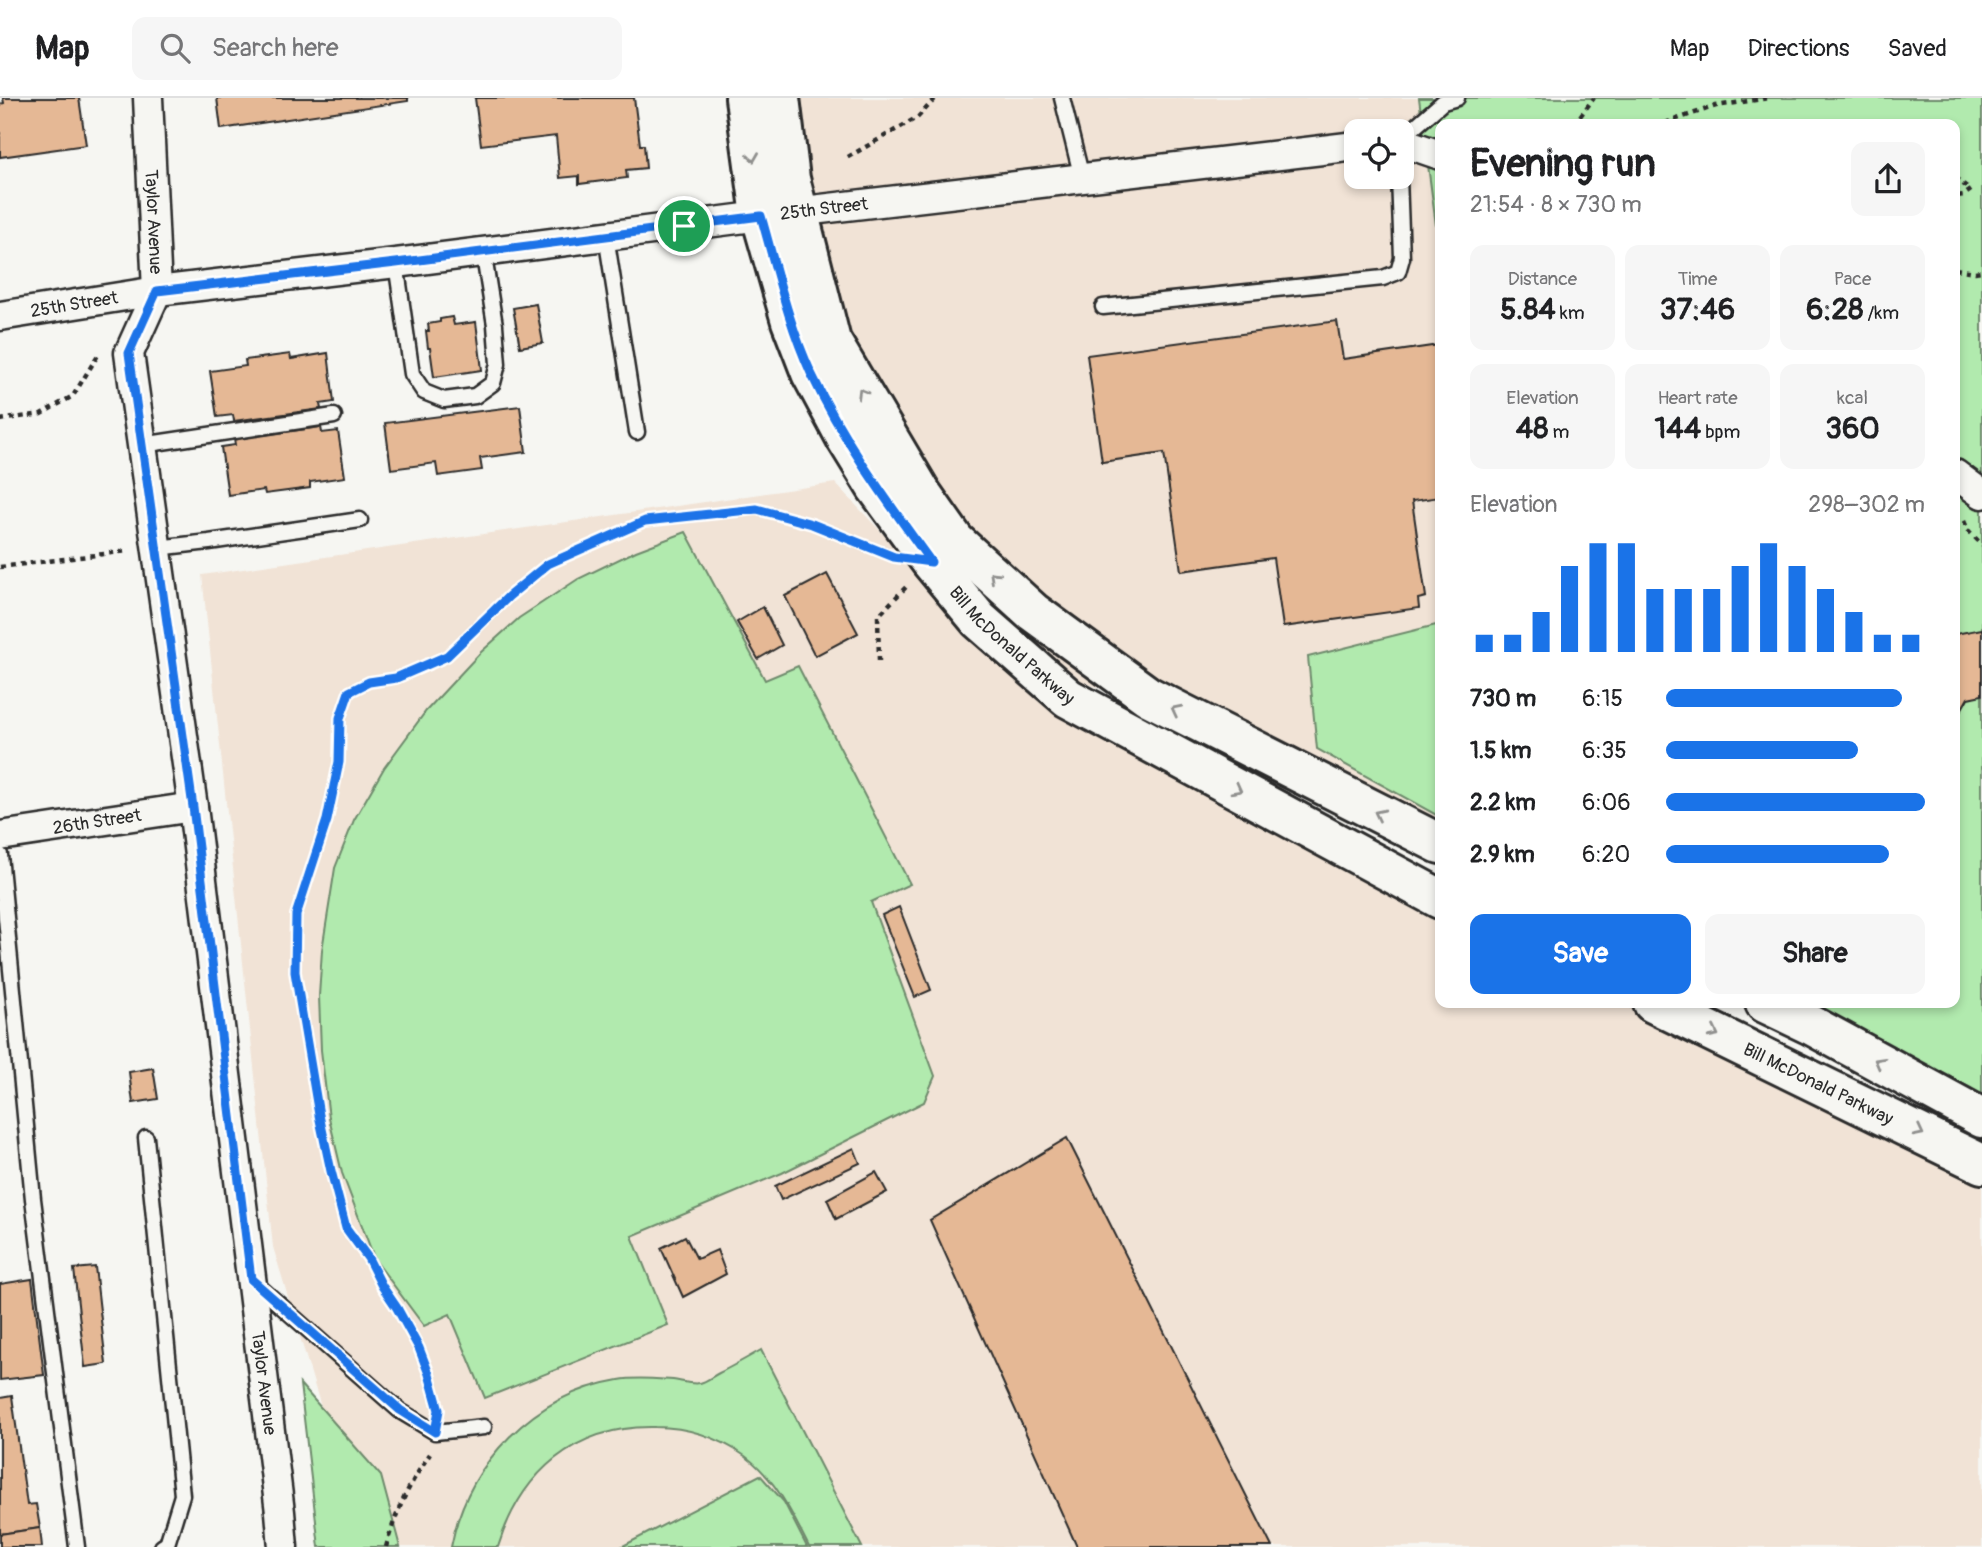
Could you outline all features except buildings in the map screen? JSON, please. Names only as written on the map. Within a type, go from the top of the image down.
[{"type":"main road","name":"Bill McDonald Parkway","points":[[745,98],[761,216],[791,321],[811,373],[876,487],[931,562],[979,620],[1068,698],[1435,896]]},
{"type":"main road","name":"Bill McDonald Parkway","points":[[780,98],[790,178],[831,341],[922,494],[955,541],[1033,612],[1148,696],[1435,841]]},
{"type":"main road","name":"Bill McDonald Parkway","points":[[1663,1008],[1982,1164]]},
{"type":"main road","points":[[1775,1008],[1982,1118]]},
{"type":"street","name":"Taylor Avenue","points":[[148,98],[157,291],[129,353],[193,807],[283,1547]]},
{"type":"street","points":[[1414,145],[1435,153]]},
{"type":"street","name":"25th Street","points":[[0,316],[157,291],[483,250],[1344,147]]},
{"type":"street","points":[[1960,478],[1982,494]]},
{"type":"street","name":"26th Street","points":[[0,836],[193,807]]},
{"type":"lane","points":[[1062,98],[1082,178]]},
{"type":"lane","points":[[1414,129],[1443,102],[1457,98]]},
{"type":"lane","points":[[1103,307],[1383,278],[1398,272],[1402,258],[1399,189]]},
{"type":"lane","points":[[606,236],[637,432]]},
{"type":"lane","points":[[396,263],[412,374],[424,392],[444,400],[475,396],[493,383],[498,365],[495,325],[483,250]]},
{"type":"lane","points":[[142,444],[334,416]]},
{"type":"lane","points":[[157,548],[360,520]]},
{"type":"lane","points":[[0,855],[33,1199],[77,1547]]},
{"type":"lane","points":[[146,1138],[182,1495],[167,1544],[162,1547]]},
{"type":"lane","points":[[251,1279],[400,1410],[435,1432],[484,1427]]},
{"type":"path","points":[[848,158],[918,117],[936,98]]},
{"type":"path","points":[[1578,119],[1594,98]]},
{"type":"path","points":[[1677,119],[1716,106],[1768,98]]},
{"type":"path","points":[[1960,182],[1971,190],[1960,196]]},
{"type":"path","points":[[1960,270],[1982,271]]},
{"type":"path","points":[[0,420],[41,414],[73,396],[102,348],[99,300]]},
{"type":"path","points":[[386,1547],[411,1481],[431,1452],[439,1410],[419,1348],[368,1258],[346,1228],[319,1115],[295,972],[296,915],[327,820],[339,762],[340,718],[349,692],[369,682],[396,678],[447,656],[509,596],[548,564],[645,521],[757,509],[812,524],[894,557],[931,562]]},
{"type":"path","points":[[0,567],[157,548]]},
{"type":"path","points":[[879,661],[878,616],[931,562]]},
{"type":"shaded area","points":[[761,98],[1419,98],[1435,218],[1435,820],[1071,677],[983,604],[880,478]]},
{"type":"shaded area","points":[[835,483],[971,627],[1435,905],[1435,1008],[1635,1008],[1982,1186],[1982,1547],[363,1547],[273,1247],[202,575]]},
{"type":"green space","points":[[1419,98],[1982,98],[1982,1113],[1789,1008],[1960,1008],[1960,119],[1435,119],[1435,218]]},
{"type":"green space","points":[[686,532],[765,680],[798,666],[910,884],[871,902],[935,1076],[924,1102],[782,1173],[632,1236],[668,1325],[485,1398],[450,1314],[424,1326],[375,1260],[342,1173],[329,1118],[321,1050],[319,996],[322,950],[335,868],[354,820],[384,768],[426,711],[480,653],[519,618],[578,579],[636,551]]},
{"type":"green space","points":[[1435,625],[1435,814],[1317,749],[1308,657]]},
{"type":"green space","points":[[761,1350],[862,1547],[809,1547],[774,1486],[745,1456],[702,1434],[655,1427],[600,1434],[576,1445],[555,1458],[537,1476],[521,1497],[498,1547],[451,1547],[459,1516],[472,1487],[489,1461],[509,1437],[559,1400],[588,1388],[619,1380],[646,1378],[694,1384]]},
{"type":"green space","points":[[300,1384],[381,1476],[400,1547],[319,1547]]},
{"type":"green space","points":[[760,1475],[784,1502],[807,1547],[621,1547]]},
{"type":"route","points":[[761,216],[791,321],[811,373],[876,487],[931,562],[894,557],[812,524],[757,509],[645,521],[548,564],[509,596],[447,656],[396,678],[369,682],[349,692],[340,718],[339,762],[327,820],[296,915],[295,972],[319,1115],[346,1228],[368,1258],[419,1348],[439,1410],[435,1432],[400,1410],[251,1279],[193,807],[129,353],[157,291],[684,226],[761,216]]}]
